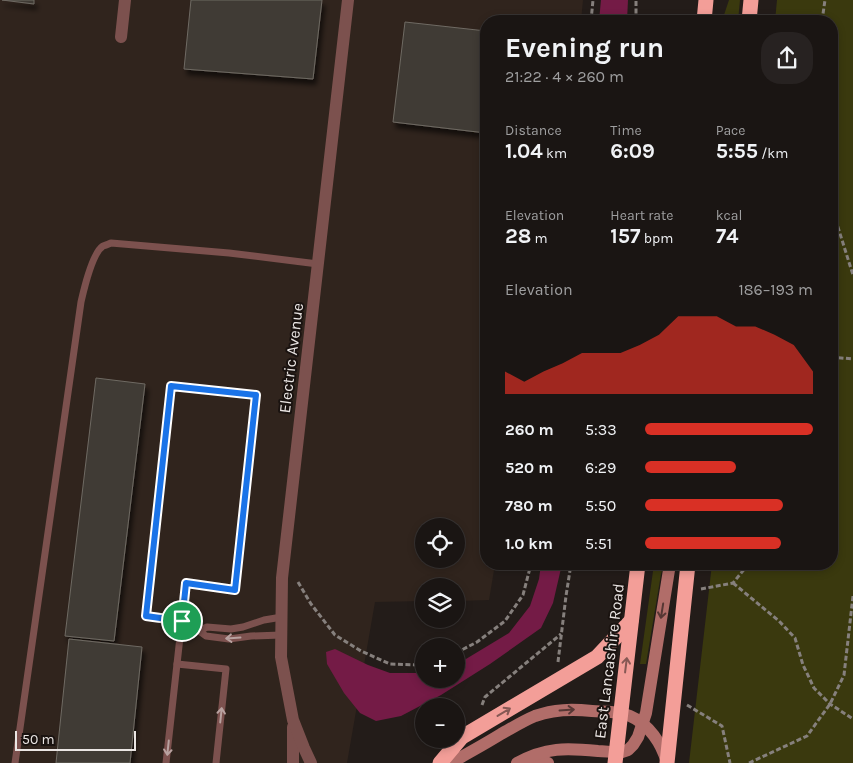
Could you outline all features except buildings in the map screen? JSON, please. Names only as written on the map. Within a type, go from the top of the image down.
[{"type":"highway","points":[[705,15],[706,0]]},
{"type":"highway","points":[[750,15],[751,0]]},
{"type":"highway","name":"East Lancashire Road","points":[[615,758],[637,570]]},
{"type":"highway","points":[[667,763],[687,570]]},
{"type":"highway","points":[[440,763],[462,737],[596,657],[631,621]]},
{"type":"street","points":[[121,37],[125,0]]},
{"type":"street","name":"Electric Avenue","points":[[311,763],[294,720],[281,657],[282,578],[348,0]]},
{"type":"street","points":[[707,15],[712,0]]},
{"type":"street","points":[[518,762],[550,750],[562,749],[615,758],[634,745],[646,713],[668,570]]},
{"type":"street","points":[[451,763],[524,721],[553,711],[570,709],[629,715],[643,725],[656,739],[667,763]]},
{"type":"street","name":"Electric Avenue","points":[[293,763],[294,720]]},
{"type":"street","points":[[518,762],[532,760],[548,763]]},
{"type":"lane","points":[[15,763],[81,302],[86,280],[96,254],[102,246],[111,243],[229,253],[318,264]]},
{"type":"lane","points":[[166,763],[182,621],[186,583],[235,590],[256,395],[171,386],[146,616],[182,621]]},
{"type":"lane","points":[[199,631],[207,627],[231,629],[243,627],[264,620],[282,617]]},
{"type":"lane","points":[[181,629],[199,631],[206,636],[229,639],[281,635]]},
{"type":"lane","points":[[177,664],[226,670],[216,763]]},
{"type":"path","points":[[592,15],[593,0]]},
{"type":"path","points":[[636,0],[636,15]]},
{"type":"path","points":[[823,15],[825,0]]},
{"type":"path","points":[[838,227],[853,275]]},
{"type":"path","points":[[838,358],[853,359]]},
{"type":"path","points":[[465,648],[477,642],[505,621],[523,595],[529,570]]},
{"type":"path","points":[[558,662],[570,570]]},
{"type":"path","points":[[685,592],[733,583],[744,570]]},
{"type":"path","points":[[298,582],[311,604],[335,636],[361,651],[390,664],[415,665]]},
{"type":"path","points":[[733,583],[779,621],[795,638],[814,688],[830,704],[853,719]]},
{"type":"path","points":[[749,763],[807,736],[830,704],[844,675],[853,596]]},
{"type":"path","points":[[482,705],[485,698],[561,634]]},
{"type":"path","points":[[673,697],[722,726],[730,763]]},
{"type":"shaded area","points":[[0,0],[583,0],[582,15],[480,15],[480,570],[494,570],[489,600],[465,601],[465,578],[415,578],[415,601],[375,602],[347,763],[0,763]]},
{"type":"shaded area","points":[[601,0],[628,0],[627,15],[600,15]]},
{"type":"shaded area","points":[[729,0],[740,0],[739,15],[724,15]]},
{"type":"shaded area","points":[[777,0],[853,0],[853,763],[689,763],[711,570],[838,570],[838,15],[776,15]]},
{"type":"shaded area","points":[[540,570],[561,570],[553,603],[541,628],[465,680],[465,660],[509,633],[530,606]]},
{"type":"shaded area","points":[[653,570],[662,570],[646,664],[640,664]]},
{"type":"shaded area","points":[[335,649],[390,673],[415,673],[415,688],[452,688],[435,698],[415,698],[415,709],[401,716],[376,721],[360,713],[344,693],[327,664],[326,652]]},
{"type":"route","points":[[171,386],[256,395],[235,590],[186,583],[182,621],[146,616],[171,386]]}]
